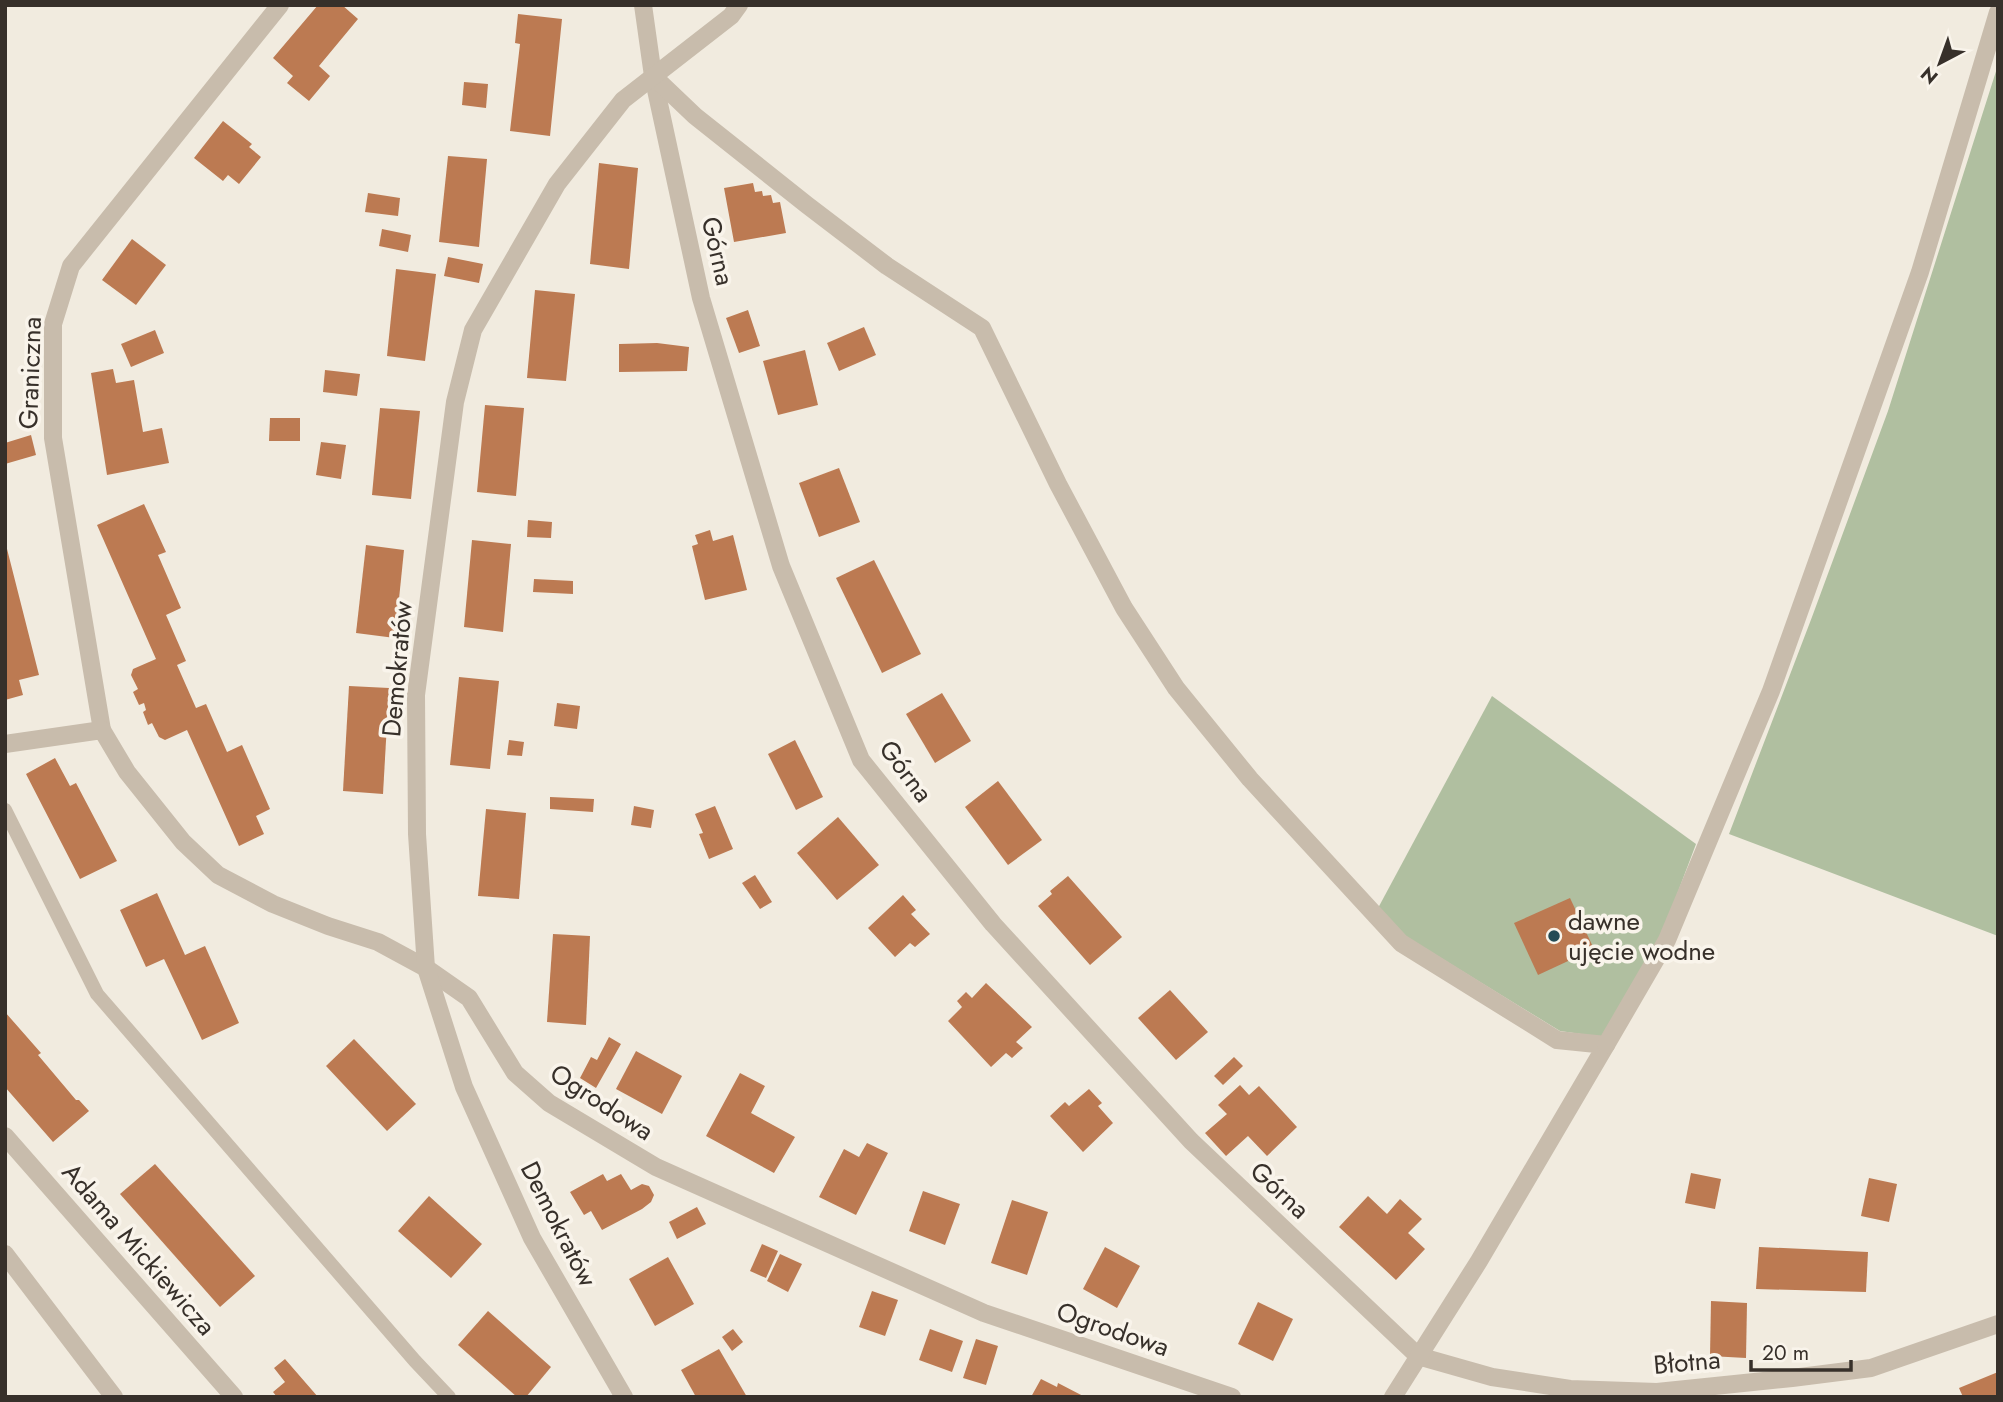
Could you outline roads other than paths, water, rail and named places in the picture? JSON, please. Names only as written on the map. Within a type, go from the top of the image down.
[{"type":"street","name":"Graniczna","points":[[102,730],[53,438],[53,324],[71,266],[280,5]]},
{"type":"street","name":"Górna","points":[[643,5],[653,76],[701,298],[781,566],[861,760],[993,924],[1191,1141],[1418,1356]]},
{"type":"street","name":"Demokratów","points":[[624,1397],[532,1238],[464,1087],[426,968],[417,834],[416,695],[455,402],[473,330],[557,184],[623,100],[730,16],[739,5]]},
{"type":"street","points":[[1393,1397],[1479,1261],[1667,940],[1771,691],[1920,272],[1998,12]]},
{"type":"street","points":[[653,76],[695,116],[807,205],[887,266],[982,328],[1058,484],[1124,608],[1176,688],[1250,779],[1401,943],[1557,1040],[1606,1045]]},
{"type":"street","points":[[5,744],[102,730]]},
{"type":"street","name":"Ogrodowa","points":[[102,730],[127,772],[183,842],[218,876],[273,904],[378,942],[426,968],[469,998],[514,1073],[549,1103],[656,1167],[984,1313],[1232,1397]]},
{"type":"street","name":"Adama Mickiewicza","points":[[5,1136],[234,1397]]},
{"type":"street","points":[[5,1255],[114,1397]]},
{"type":"street","name":"Błotna","points":[[1418,1356],[1492,1377],[1570,1389],[1657,1392],[1871,1368],[1998,1324]]},
{"type":"lane","points":[[5,810],[97,994],[449,1397]]},
{"type":"place","name":"dawne ujęcie wodne","points":[[1554,936]]}]
